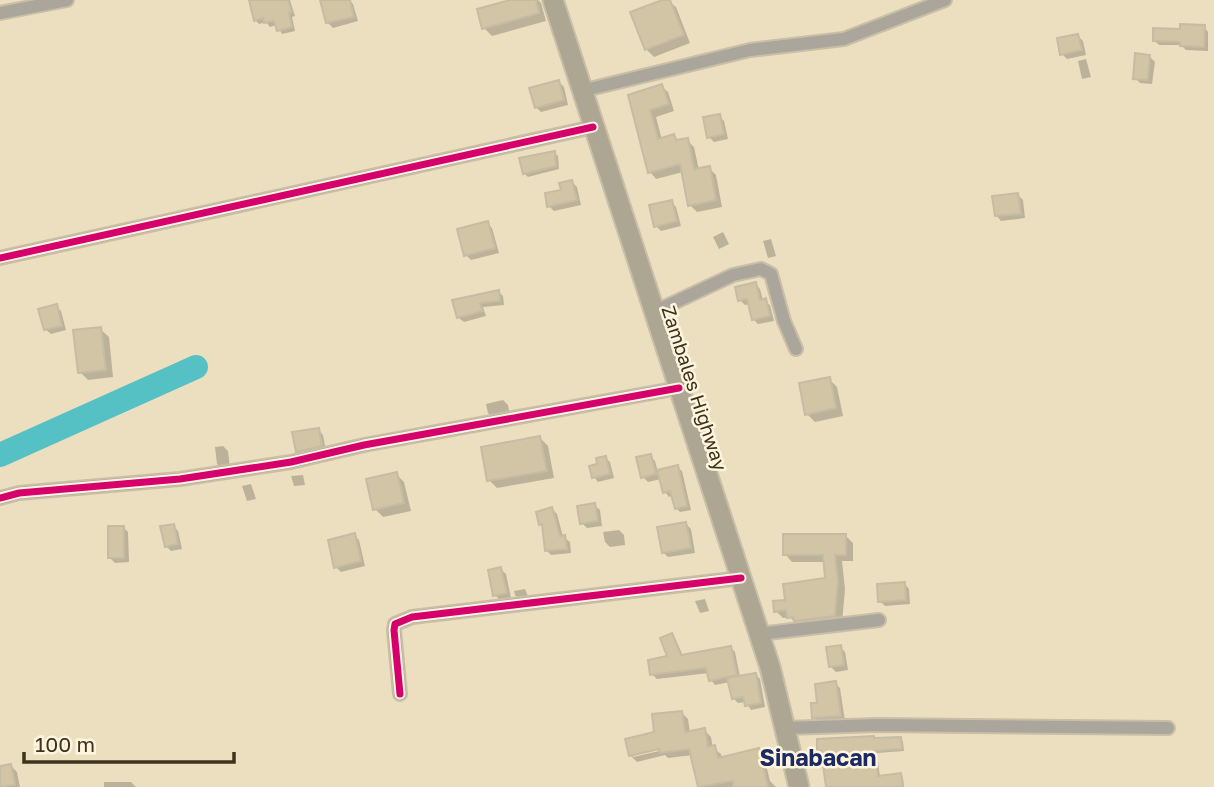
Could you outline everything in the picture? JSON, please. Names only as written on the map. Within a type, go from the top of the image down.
[{"type":"main road","name":"Zambales Highway","points":[[553,0],[760,634],[799,787]]},
{"type":"street","points":[[0,13],[67,0]]},
{"type":"street","points":[[581,91],[750,50],[844,39],[945,0]]},
{"type":"street","points":[[0,258],[593,127]]},
{"type":"street","points":[[654,312],[733,275],[761,269],[771,274],[784,321],[796,349]]},
{"type":"street","points":[[0,498],[19,493],[180,479],[291,462],[364,445],[679,388]]},
{"type":"street","points":[[400,694],[394,630],[395,624],[412,617],[741,578]]},
{"type":"street","points":[[760,634],[879,620]]},
{"type":"street","points":[[786,728],[877,725],[1168,728]]},
{"type":"building","points":[[249,0],[288,0],[292,12],[289,13],[292,27],[277,31],[274,21],[264,23],[263,18],[254,21]]},
{"type":"building","points":[[320,0],[350,0],[354,17],[326,23]]},
{"type":"building","points":[[510,0],[536,0],[539,13],[482,29],[477,9]]},
{"type":"building","points":[[662,0],[670,0],[684,35],[645,50],[630,12]]},
{"type":"building","points":[[1180,24],[1205,25],[1204,47],[1180,46],[1180,42],[1153,41],[1153,28],[1180,29]]},
{"type":"building","points":[[1078,34],[1082,50],[1060,55],[1057,38]]},
{"type":"building","points":[[1135,53],[1150,55],[1148,80],[1133,79]]},
{"type":"building","points":[[559,80],[564,100],[535,108],[529,88]]},
{"type":"building","points":[[662,84],[669,104],[650,110],[658,139],[674,134],[676,140],[688,138],[694,169],[710,166],[716,200],[688,206],[680,164],[648,173],[628,95]]},
{"type":"building","points":[[720,114],[724,134],[707,138],[703,117]]},
{"type":"building","points":[[555,151],[556,166],[523,174],[519,158]]},
{"type":"building","points":[[572,180],[577,200],[547,207],[545,193],[561,190],[559,183]]},
{"type":"building","points":[[1018,193],[1021,214],[995,216],[992,196]]},
{"type":"building","points":[[672,200],[677,221],[654,227],[649,205]]},
{"type":"building","points":[[488,221],[495,248],[464,256],[457,229]]},
{"type":"building","points":[[756,282],[760,300],[766,298],[770,316],[752,320],[747,299],[738,301],[735,287]]},
{"type":"building","points":[[499,290],[500,301],[480,303],[483,311],[457,318],[452,300]]},
{"type":"building","points":[[57,304],[62,326],[44,330],[38,309]]},
{"type":"building","points":[[101,327],[106,370],[78,373],[73,330]]},
{"type":"building","points":[[830,377],[836,408],[805,415],[799,383]]},
{"type":"building","points":[[319,428],[322,446],[296,452],[292,432]]},
{"type":"building","points":[[540,436],[547,471],[487,481],[481,447]]},
{"type":"building","points":[[651,454],[656,474],[641,478],[636,457]]},
{"type":"building","points":[[606,456],[610,474],[592,478],[589,466],[597,464],[596,458]]},
{"type":"building","points":[[678,465],[687,506],[675,509],[670,491],[663,493],[657,470]]},
{"type":"building","points":[[397,472],[404,503],[373,510],[366,479]]},
{"type":"building","points":[[595,503],[598,521],[580,524],[577,506]]},
{"type":"building","points":[[552,507],[560,536],[565,535],[567,549],[545,551],[542,524],[539,525],[536,512]]},
{"type":"building","points":[[686,522],[691,548],[662,553],[657,527]]},
{"type":"building","points":[[174,524],[178,544],[165,547],[160,526]]},
{"type":"building","points":[[108,526],[124,526],[124,558],[108,558]]},
{"type":"building","points":[[355,533],[361,561],[334,568],[328,540]]},
{"type":"building","points":[[783,534],[846,534],[846,555],[835,555],[838,581],[835,616],[794,621],[793,617],[787,618],[786,610],[774,612],[773,601],[785,600],[783,584],[825,578],[823,555],[783,555]]},
{"type":"building","points":[[501,567],[507,593],[493,596],[488,570]]},
{"type":"building","points":[[905,582],[906,600],[878,602],[877,584]]},
{"type":"building","points":[[672,633],[681,655],[731,646],[737,675],[709,681],[706,668],[650,675],[648,660],[667,656],[660,638]]},
{"type":"building","points":[[841,645],[844,665],[829,667],[826,647]]},
{"type":"building","points":[[756,673],[761,703],[745,706],[743,697],[732,699],[727,678]]},
{"type":"building","points":[[836,681],[841,716],[812,718],[811,703],[817,703],[815,684]]},
{"type":"building","points":[[682,711],[685,732],[705,728],[708,747],[715,745],[718,758],[759,748],[768,787],[733,787],[733,781],[698,787],[689,749],[660,753],[659,749],[629,756],[625,739],[654,732],[652,714]]},
{"type":"building","points":[[901,737],[902,749],[875,751],[878,776],[901,773],[903,787],[826,787],[821,750],[817,751],[817,739]]},
{"type":"building","points":[[11,764],[15,785],[0,787],[0,766]]},
{"type":"waterway","points":[[0,455],[196,367]]},
{"type":"cycle path","points":[[0,258],[593,127]]},
{"type":"cycle path","points":[[0,498],[19,493],[180,479],[291,462],[364,445],[679,388]]},
{"type":"cycle path","points":[[400,694],[394,630],[395,624],[412,617],[741,578]]},
{"type":"district","name":"Sinabacan","points":[[818,757]]}]
